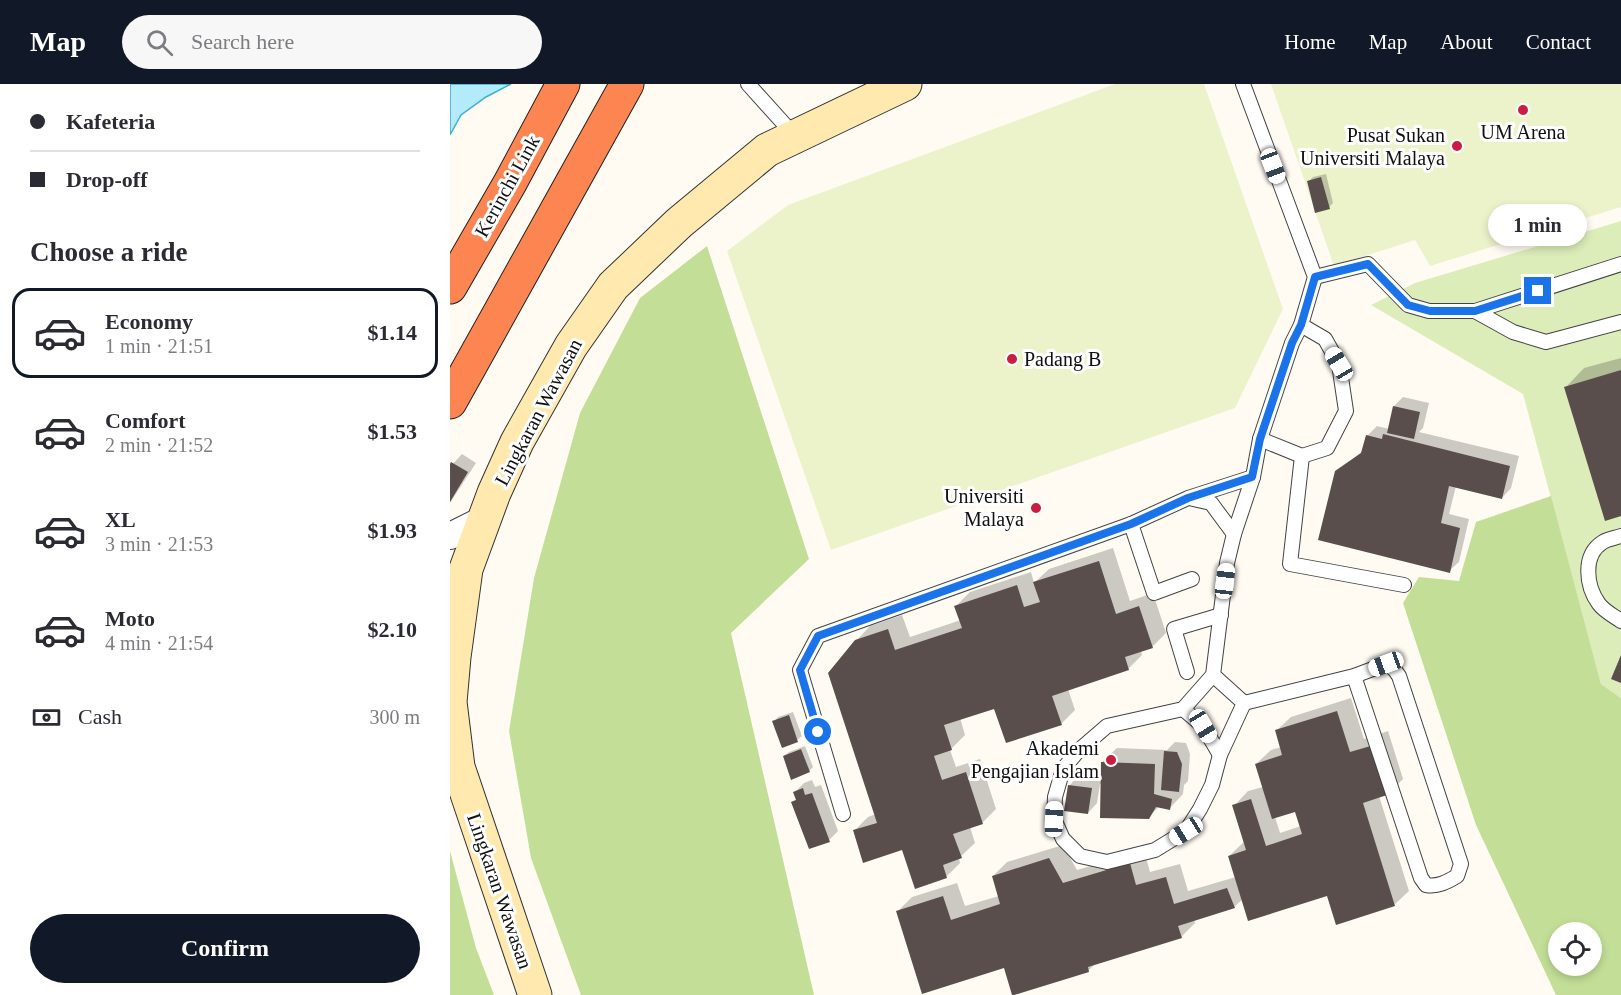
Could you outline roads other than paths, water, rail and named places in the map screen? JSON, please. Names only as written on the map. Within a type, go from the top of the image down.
[{"type":"highway","name":"Kerinchi Link","points":[[450,287],[510,183],[563,84]]},
{"type":"highway","points":[[450,402],[627,84]]},
{"type":"street","name":"Lingkaran Wawasan","points":[[536,995],[458,767],[450,702],[458,568],[484,519],[517,442],[571,346],[613,286],[679,223],[767,150],[905,84]]},
{"type":"street","points":[[450,536],[484,519]]},
{"type":"lane","points":[[748,84],[795,136]]},
{"type":"lane","points":[[1243,84],[1315,277],[1301,325],[1292,343],[1260,439],[1252,477],[1234,534],[1227,563],[1213,675],[1182,709],[1107,726],[1078,751],[1064,769],[1055,797],[1054,819],[1063,840],[1080,856],[1107,862],[1155,850],[1186,831],[1212,785],[1220,755],[1244,703]]},
{"type":"lane","points":[[1315,277],[1368,264],[1408,305],[1430,311],[1475,311],[1621,264]]},
{"type":"lane","points":[[1475,311],[1513,332],[1546,342],[1621,322]]},
{"type":"lane","points":[[1260,439],[1302,456],[1327,448],[1346,411],[1339,364],[1325,339],[1301,325]]},
{"type":"lane","points":[[1302,456],[1290,564],[1404,585]]},
{"type":"lane","points":[[843,814],[800,670],[818,636],[1131,524],[1188,498],[1252,477]]},
{"type":"lane","points":[[1188,498],[1211,503],[1234,534]]},
{"type":"lane","points":[[1131,524],[1154,593],[1192,579]]},
{"type":"lane","points":[[1621,536],[1604,541],[1595,548],[1588,562],[1589,584],[1599,606],[1621,621]]},
{"type":"lane","points":[[1187,672],[1174,629],[1221,615]]},
{"type":"lane","points":[[1244,703],[1354,676],[1386,664],[1394,669],[1400,676],[1461,864],[1457,876],[1448,882],[1433,886],[1426,885],[1421,878],[1354,676]]},
{"type":"lane","points":[[1213,675],[1244,703]]},
{"type":"lane","points":[[1182,709],[1203,726],[1220,755]]},
{"type":"water","points":[[450,84],[511,84],[486,97],[461,115],[450,135]]},
{"type":"place","name":"UM Arena","points":[[1523,110]]},
{"type":"place","name":"Pusat Sukan Universiti Malaya","points":[[1457,146]]},
{"type":"place","name":"Padang B","points":[[1012,359]]},
{"type":"place","name":"Universiti Malaya","points":[[1036,508]]},
{"type":"place","name":"Akademi Pengajian Islam","points":[[1111,760]]}]
